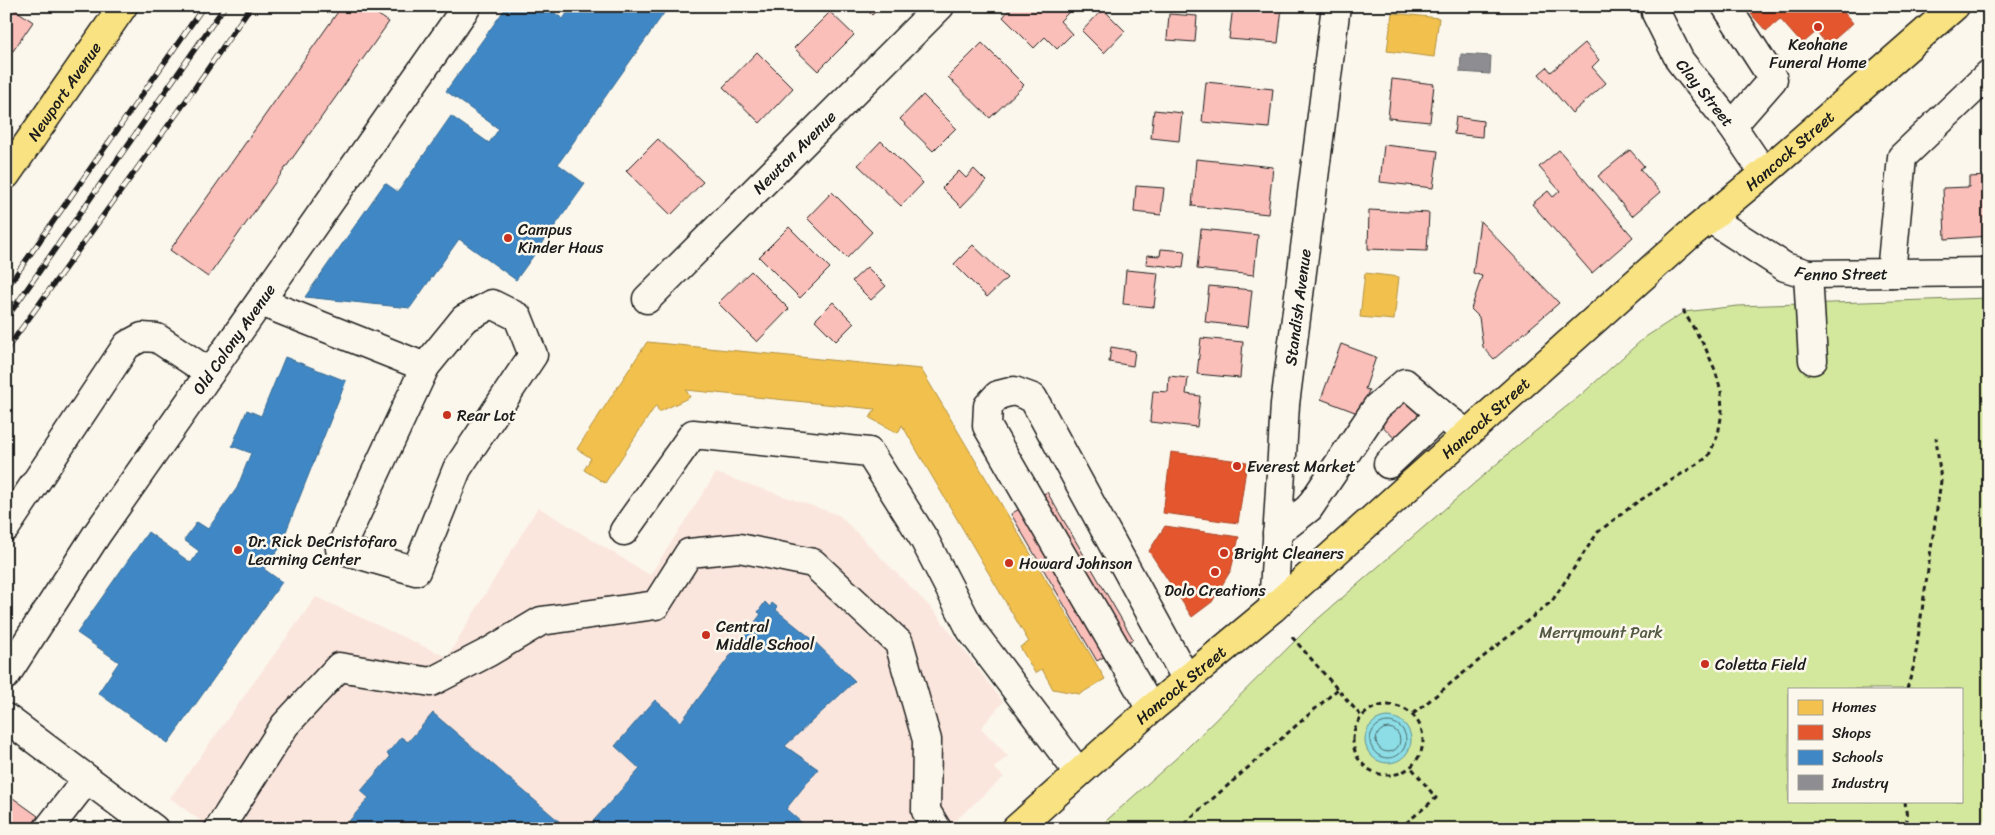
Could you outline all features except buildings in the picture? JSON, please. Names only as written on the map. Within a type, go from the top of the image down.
[{"type":"main road","name":"Newport Avenue","points":[[9,166],[123,6]]},
{"type":"main road","name":"Hancock Street","points":[[1016,829],[1151,709],[1273,608],[1709,218],[1764,173],[1955,6]]},
{"type":"street","name":"Old Colony Avenue","points":[[6,675],[97,534],[467,6]]},
{"type":"street","name":"Newton Avenue","points":[[647,299],[940,6]]},
{"type":"street","name":"Standish Avenue","points":[[1273,608],[1286,404],[1336,6]]},
{"type":"street","name":"Clay Street","points":[[1657,6],[1656,13],[1680,61],[1732,126],[1764,173]]},
{"type":"street","points":[[1726,6],[1773,79],[1732,126]]},
{"type":"street","points":[[1891,273],[1902,157],[1989,74]]},
{"type":"street","name":"Fenno Street","points":[[1709,218],[1785,267],[1808,274],[1989,272]]},
{"type":"street","points":[[1808,274],[1813,360]]},
{"type":"street","points":[[261,302],[425,367]]},
{"type":"street","points":[[492,304],[518,317],[533,355],[457,469],[416,571],[340,549],[425,367],[464,320],[492,304]]},
{"type":"street","points":[[6,527],[128,345],[142,337],[157,338],[210,373]]},
{"type":"street","points":[[1278,533],[1309,508],[1377,407],[1406,383],[1467,434]]},
{"type":"street","points":[[1151,709],[987,426],[988,406],[998,395],[1014,391],[1033,398],[1187,680]]},
{"type":"street","points":[[1388,464],[1441,414]]},
{"type":"street","points":[[624,531],[693,434],[869,452],[924,539],[971,630],[1078,772]]},
{"type":"street","points":[[1357,436],[1410,485]]},
{"type":"street","points":[[219,829],[285,725],[339,667],[431,682],[541,622],[656,605],[689,553],[739,548],[813,563],[899,643],[927,740],[926,811],[937,829]]},
{"type":"street","points":[[6,718],[154,829]]},
{"type":"street","points":[[48,829],[87,779]]},
{"type":"path","points":[[1413,714],[1552,601],[1598,532],[1636,502],[1708,457],[1718,435],[1722,412],[1721,391],[1715,370],[1705,347],[1684,312],[1684,307]]},
{"type":"path","points":[[1907,688],[1914,665],[1941,481],[1936,438]]},
{"type":"path","points":[[1292,636],[1361,716]]},
{"type":"path","points":[[1178,829],[1338,689]]},
{"type":"path","points":[[1393,704],[1413,714],[1422,730],[1423,747],[1419,758],[1411,767],[1401,773],[1389,776],[1367,769],[1358,760],[1353,750],[1352,738],[1355,726],[1361,716],[1370,709],[1381,705],[1393,704]]},
{"type":"path","points":[[1399,829],[1436,798],[1411,767]]},
{"type":"path","points":[[1905,802],[1908,829]]},
{"type":"shaded area","name":"Central Middle School","points":[[716,473],[839,515],[935,612],[1003,702],[981,728],[1008,756],[994,768],[1004,777],[946,829],[211,829],[170,798],[316,597],[447,657],[538,507],[650,575]]},
{"type":"green space","name":"Merrymount Park","points":[[1989,298],[1989,829],[1097,829],[1182,753],[1312,624],[1522,442],[1581,395],[1644,338],[1684,312],[1738,306]]},
{"type":"water","points":[[1393,717],[1405,723],[1410,731],[1410,749],[1405,757],[1397,762],[1383,763],[1371,757],[1366,749],[1365,735],[1371,723],[1379,718]]},
{"type":"railway","points":[[6,289],[204,6]]},
{"type":"railway","points":[[6,319],[225,6]]},
{"type":"railway","points":[[6,350],[183,105],[251,6]]},
{"type":"place","name":"Keohane Funeral Home","points":[[1818,27]]},
{"type":"place","name":"Campus Kinder Haus","points":[[508,238]]},
{"type":"place","name":"Rear Lot","points":[[447,415]]},
{"type":"place","name":"Everest Market","points":[[1237,466]]},
{"type":"place","name":"Dr. Rick DeCristofaro Learning Center","points":[[238,550]]},
{"type":"place","name":"Bright Cleaners","points":[[1224,553]]},
{"type":"place","name":"Howard Johnson","points":[[1009,563]]},
{"type":"place","name":"Dolo Creations","points":[[1215,572]]},
{"type":"place","name":"Central Middle School","points":[[706,635]]},
{"type":"place","name":"Coletta Field","points":[[1705,664]]}]
